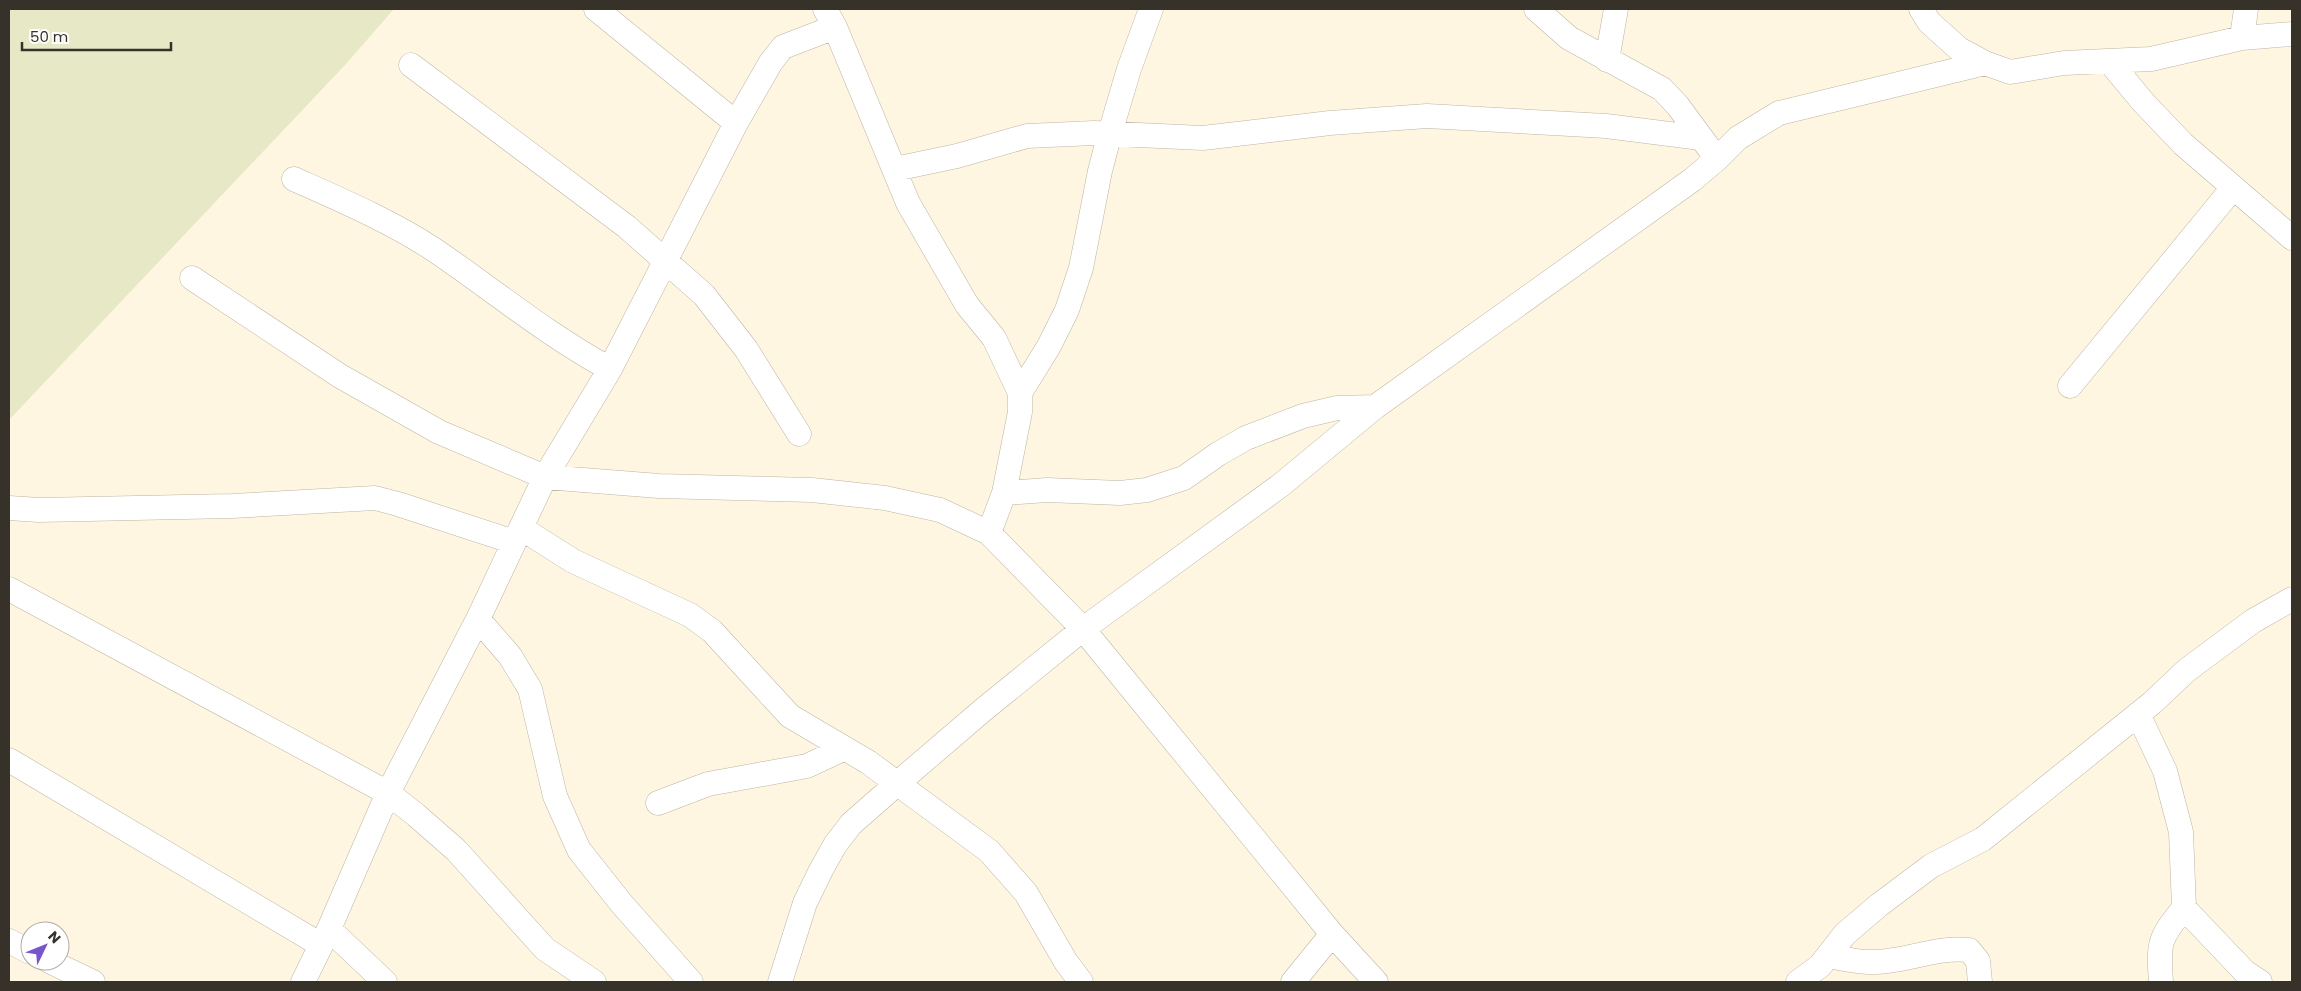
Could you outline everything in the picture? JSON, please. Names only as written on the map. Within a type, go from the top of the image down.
[{"type":"street","points":[[596,9],[736,123]]},
{"type":"street","points":[[1020,394],[1050,346],[1068,310],[1081,268],[1100,171],[1110,133],[1129,69],[1151,9]]},
{"type":"street","points":[[1536,9],[1569,38],[1662,89],[1678,106],[1717,159]]},
{"type":"street","points":[[1607,60],[1616,9]]},
{"type":"street","points":[[1921,9],[1929,22],[1958,49],[1985,63],[2010,72],[2064,62],[2151,59],[2242,38],[2292,34]]},
{"type":"street","points":[[2242,38],[2246,9]]},
{"type":"street","points":[[303,982],[325,937],[388,793],[478,619],[545,477],[610,369],[736,123],[771,62],[783,47],[830,18],[913,212],[967,305],[994,338],[1020,394],[1020,412],[1004,493],[989,533]]},
{"type":"street","points":[[2109,61],[2143,102],[2183,144],[2292,238]]},
{"type":"street","points":[[780,982],[805,903],[835,845],[851,824],[983,710],[1083,629],[1281,485],[1375,407],[1692,180],[1738,138],[1779,113],[1985,63]]},
{"type":"street","points":[[410,65],[620,222],[704,295],[740,341],[799,434]]},
{"type":"street","points":[[895,169],[958,156],[1028,136],[1110,133],[1204,138],[1330,123],[1427,116],[1606,126],[1701,138]]},
{"type":"street","points":[[294,179],[358,207],[431,248],[574,350],[610,369]]},
{"type":"street","points":[[2070,386],[2233,188]]},
{"type":"street","points":[[192,278],[340,376],[422,423],[545,477],[660,486],[812,490],[885,498],[940,510],[989,533],[1083,629],[1332,934],[1376,982]]},
{"type":"street","points":[[1004,493],[1046,490],[1120,493],[1147,490],[1184,478],[1218,454],[1246,438],[1303,416],[1337,408],[1375,407]]},
{"type":"street","points":[[9,508],[39,510],[232,506],[375,498],[517,535],[690,615],[718,637],[790,716],[843,749],[868,762],[989,851],[1026,893],[1066,962],[1081,982]]},
{"type":"street","points":[[9,589],[388,793],[456,850],[544,949],[594,982]]},
{"type":"street","points":[[1798,982],[1820,966],[1845,934],[1879,905],[1931,866],[1983,839],[2138,714],[2187,670],[2253,621],[2292,599]]},
{"type":"street","points":[[478,619],[510,656],[530,689],[555,796],[580,850],[621,903],[691,982]]},
{"type":"street","points":[[2138,714],[2165,771],[2181,832],[2184,908],[2245,972],[2260,982]]},
{"type":"street","points":[[658,803],[708,784],[808,766],[843,749]]},
{"type":"street","points":[[9,760],[325,937],[386,982]]},
{"type":"street","points":[[2161,982],[2158,952],[2166,930],[2184,908]]},
{"type":"street","points":[[1293,982],[1332,934]]},
{"type":"street","points":[[1828,956],[1870,962],[1928,955],[1955,949],[1969,950],[1978,961],[1980,982]]},
{"type":"street","points":[[70,971],[93,982]]},
{"type":"green space","points":[[9,9],[394,9],[345,65],[9,420]]}]
